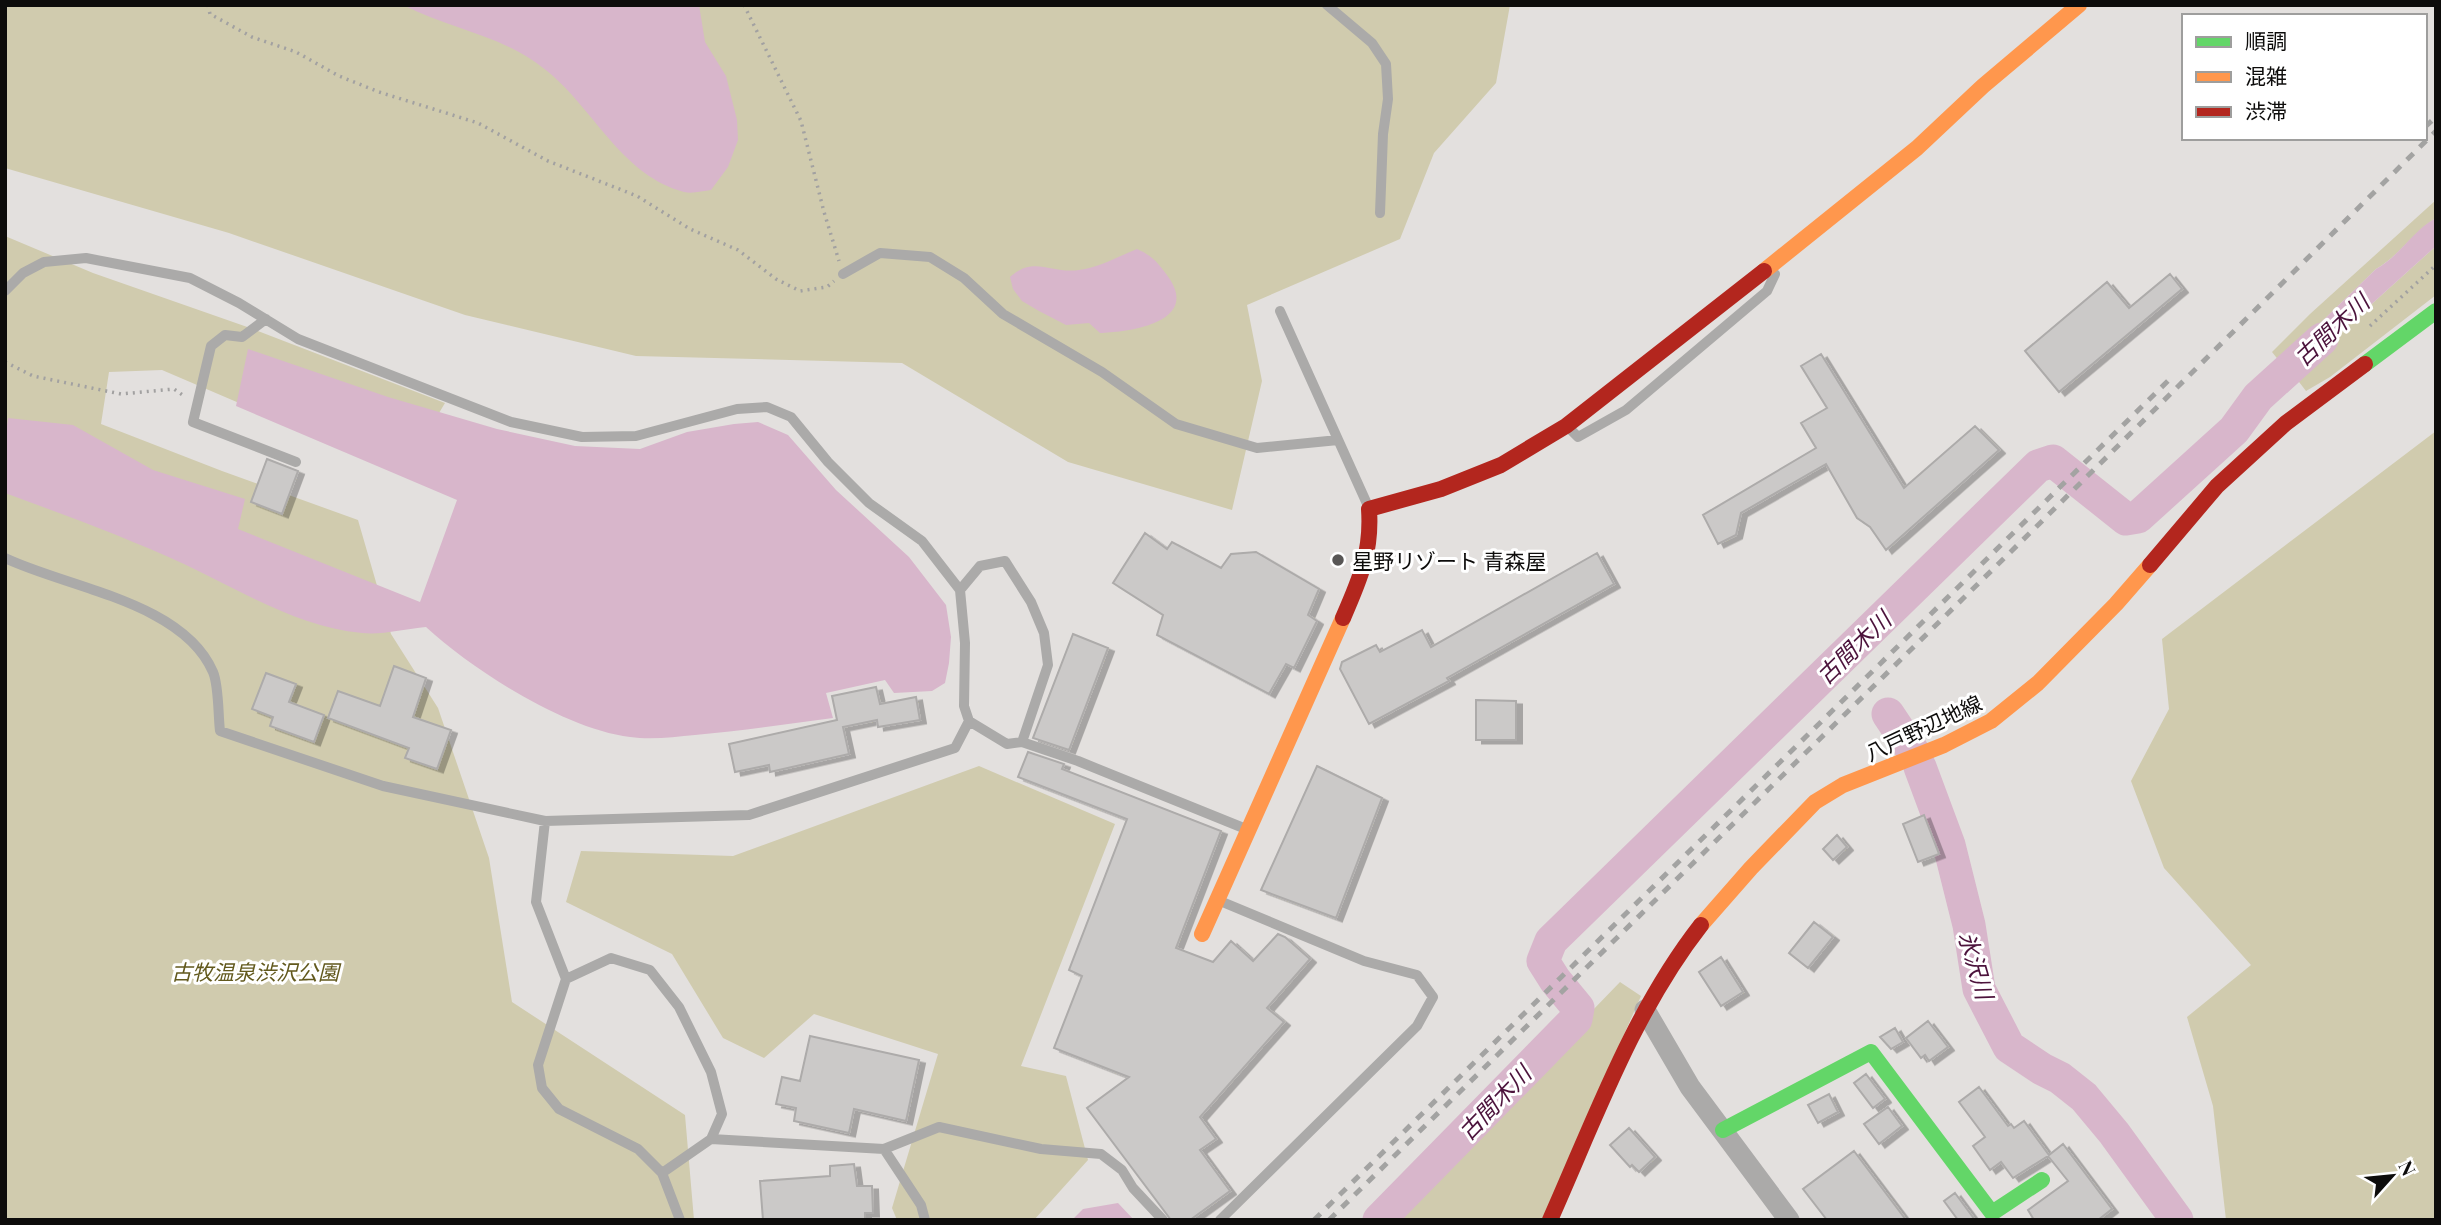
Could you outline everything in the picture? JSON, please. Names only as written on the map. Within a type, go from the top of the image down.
[{"type":"street","points":[[1202,934],[1363,573],[1371,535],[1369,509],[1441,489],[1501,465],[1566,426],[1917,148],[1983,86],[2079,5]]},
{"type":"street","name":"八戸野辺地線","points":[[1550,1220],[1645,1010],[1668,969],[1700,926],[1751,868],[1815,802],[1843,785],[1944,745],[1991,721],[2007,709],[2038,683],[2116,604],[2217,486],[2286,424],[2436,312]]},
{"type":"street","points":[[1645,1010],[1690,1087],[1789,1220]]},
{"type":"street","points":[[1723,1130],[1871,1052],[1992,1213],[2042,1180]]},
{"type":"lane","points":[[1327,5],[1372,43],[1386,64],[1388,99],[1383,134],[1380,213]]},
{"type":"lane","points":[[843,274],[880,253],[930,257],[964,278],[1003,314],[1102,372],[1176,424],[1257,448],[1338,440]]},
{"type":"lane","points":[[1566,426],[1578,437],[1626,410],[1767,291],[1783,256]]},
{"type":"lane","points":[[5,291],[23,273],[44,262],[86,258],[190,278],[298,339],[511,422],[582,438],[636,436],[737,409],[767,407],[791,416],[828,462],[869,503],[922,541],[960,590],[965,643],[964,706],[969,721],[1007,744],[1022,742],[1078,761],[1249,830]]},
{"type":"lane","points":[[1280,311],[1369,509]]},
{"type":"lane","points":[[266,319],[242,337],[225,335],[212,346],[193,422],[296,462]]},
{"type":"lane","points":[[5,558],[162,618],[195,644],[214,674],[220,731],[383,786],[545,821],[749,815],[955,748],[969,721]]},
{"type":"lane","points":[[960,590],[980,566],[1005,561],[1031,602],[1044,633],[1048,665],[1022,742]]},
{"type":"lane","points":[[545,821],[536,902],[566,979],[538,1065],[542,1088],[559,1109],[638,1149],[662,1173],[677,1217]]},
{"type":"lane","points":[[1217,900],[1364,961],[1417,975],[1433,997],[1417,1026],[1220,1220]]},
{"type":"lane","points":[[566,979],[611,958],[650,970],[679,1007],[711,1072],[722,1114],[711,1139],[662,1173]]},
{"type":"lane","points":[[711,1139],[884,1149],[939,1127],[1041,1149],[1101,1154],[1122,1170],[1133,1188],[1163,1220]]},
{"type":"lane","points":[[884,1149],[921,1205],[925,1220]]},
{"type":"path","points":[[208,5],[210,14],[252,37],[296,52],[339,76],[478,124],[548,161],[638,196],[690,229],[738,250],[776,279],[800,291],[827,287],[843,274],[801,121],[744,5]]},
{"type":"path","points":[[5,362],[33,376],[121,394],[174,389],[197,406]]},
{"type":"green space","points":[[5,5],[1510,5],[1496,83],[1434,153],[1400,239],[1247,305],[1262,381],[1232,510],[1068,462],[902,363],[636,356],[465,315],[229,233],[5,168]]},
{"type":"green space","points":[[2436,200],[2436,218],[2376,269],[2280,362],[2272,352]]},
{"type":"green space","name":"古牧温泉渋沢公園","points":[[5,236],[93,273],[253,329],[445,403],[403,473],[162,370],[109,372],[101,424],[358,520],[391,634],[438,708],[489,858],[512,1002],[685,1115],[694,1220],[5,1220]]},
{"type":"green space","points":[[2436,246],[2436,295],[2330,377],[2306,391],[2296,378],[2334,338]]},
{"type":"green space","points":[[2436,431],[2436,1220],[2226,1220],[2213,1106],[2187,1017],[2251,965],[2164,868],[2131,781],[2169,709],[2162,639]]},
{"type":"green space","points":[[979,766],[1115,824],[1021,1066],[1066,1076],[1088,1160],[1034,1220],[897,1220],[892,1208],[938,1054],[814,1014],[764,1058],[723,1038],[672,954],[566,902],[581,851],[733,856]]},
{"type":"green space","points":[[1620,982],[1641,996],[1542,1220],[1390,1220]]},
{"type":"water","points":[[403,5],[699,5],[705,42],[726,76],[737,120],[738,140],[728,167],[711,190],[687,193],[663,184],[628,158],[569,91],[535,62],[498,42]]},
{"type":"water","points":[[2436,218],[2436,246],[2334,338],[2296,378],[2280,362],[2376,269]]},
{"type":"water","points":[[1137,249],[1159,265],[1176,293],[1175,305],[1169,314],[1143,327],[1100,333],[1089,323],[1066,325],[1022,301],[1013,289],[1010,277],[1027,267],[1069,271],[1087,269]]},
{"type":"water","points":[[248,349],[388,397],[497,429],[575,446],[640,449],[687,432],[758,422],[788,435],[836,490],[909,557],[946,605],[951,637],[945,683],[932,691],[894,693],[885,680],[826,693],[833,718],[679,737],[630,737],[605,732],[577,723],[522,695],[469,662],[426,627],[386,633],[362,633],[293,616],[140,545],[5,493],[8,418],[73,425],[153,470],[245,499],[238,529],[420,602],[457,500],[236,406]]},
{"type":"water","points":[[1118,1203],[1134,1220],[1072,1220],[1083,1209]]},
{"type":"building","points":[[2170,274],[2182,289],[2059,392],[2025,351],[2107,282],[2129,308]]},
{"type":"building","points":[[1821,354],[1904,488],[1975,426],[1999,450],[1886,550],[1870,527],[1857,518],[1826,464],[1741,513],[1736,535],[1718,544],[1703,515],[1816,448],[1801,423],[1827,408],[1801,366]]},
{"type":"building","points":[[267,459],[298,471],[282,514],[251,502]]},
{"type":"building","points":[[1145,533],[1167,549],[1172,542],[1221,568],[1231,554],[1256,552],[1319,589],[1308,615],[1317,621],[1294,668],[1286,664],[1269,694],[1157,635],[1163,615],[1113,583]]},
{"type":"building","points":[[1597,553],[1614,584],[1447,678],[1449,681],[1369,724],[1340,669],[1342,662],[1376,645],[1380,652],[1422,630],[1431,647]]},
{"type":"building","points":[[1073,634],[1108,648],[1069,750],[1033,738]]},
{"type":"building","points":[[394,666],[426,678],[413,717],[451,730],[437,769],[405,758],[409,748],[328,718],[338,691],[380,706]]},
{"type":"building","points":[[266,673],[296,684],[289,702],[324,715],[314,742],[270,726],[273,717],[252,709]]},
{"type":"building","points":[[876,687],[880,704],[916,697],[920,720],[878,727],[877,720],[843,727],[849,754],[770,772],[769,765],[735,772],[729,744],[837,720],[832,696]]},
{"type":"building","points":[[1476,700],[1516,701],[1516,740],[1476,740]]},
{"type":"building","points":[[1028,752],[1064,764],[1062,769],[1221,831],[1176,948],[1213,962],[1231,941],[1253,961],[1278,934],[1310,959],[1267,1008],[1284,1022],[1200,1117],[1216,1139],[1200,1150],[1230,1191],[1190,1220],[1171,1220],[1087,1108],[1129,1077],[1054,1048],[1082,976],[1069,970],[1127,819],[1018,777]]},
{"type":"building","points":[[1317,766],[1382,798],[1336,918],[1261,890]]},
{"type":"building","points":[[1924,815],[1939,854],[1918,862],[1903,824]]},
{"type":"building","points":[[1837,835],[1847,847],[1833,860],[1823,849]]},
{"type":"building","points":[[1814,922],[1833,937],[1808,968],[1789,953]]},
{"type":"building","points":[[1721,957],[1743,992],[1721,1006],[1699,972]]},
{"type":"building","points":[[1928,1021],[1948,1047],[1929,1061],[1925,1055],[1921,1058],[1906,1038]]},
{"type":"building","points":[[1895,1028],[1903,1042],[1891,1049],[1880,1037]]},
{"type":"building","points":[[810,1036],[919,1060],[906,1121],[854,1109],[849,1133],[794,1121],[796,1108],[776,1104],[782,1077],[800,1081]]},
{"type":"building","points":[[1866,1074],[1885,1099],[1873,1108],[1854,1083]]},
{"type":"building","points":[[1979,1087],[2008,1126],[2011,1124],[2014,1128],[2024,1121],[2049,1155],[2063,1144],[2112,1209],[2098,1220],[2034,1220],[2028,1210],[2068,1181],[2048,1156],[2013,1178],[2001,1162],[1990,1170],[1973,1146],[1985,1137],[1959,1102]]},
{"type":"building","points":[[1829,1094],[1838,1112],[1818,1123],[1808,1105]]},
{"type":"building","points":[[1888,1107],[1902,1126],[1879,1144],[1864,1124]]},
{"type":"building","points":[[1629,1128],[1655,1157],[1639,1172],[1632,1165],[1630,1167],[1610,1145]]},
{"type":"building","points":[[1854,1151],[1906,1220],[1827,1220],[1803,1189]]},
{"type":"building","points":[[854,1164],[857,1186],[872,1186],[873,1213],[865,1213],[865,1220],[763,1220],[760,1181],[830,1176],[830,1166]]},
{"type":"building","points":[[1955,1193],[1975,1220],[1958,1220],[1944,1201]]},
{"type":"waterway","name":"古間木川","points":[[1379,1220],[1576,1019],[1578,1008],[1543,961],[1551,941],[2038,466],[2053,461],[2126,519],[2138,517],[2234,430],[2258,397],[2322,339]]},
{"type":"waterway","name":"氷沢川","points":[[1888,714],[1914,753]]},
{"type":"waterway","name":"氷沢川","points":[[1920,767],[1949,845],[1969,925],[1979,989],[2009,1047],[2060,1078],[2084,1097],[2114,1133],[2177,1220]]},
{"type":"railway","points":[[2427,125],[2436,117]]},
{"type":"railway","points":[[2427,140],[2436,131]]},
{"type":"railway","points":[[1329,1220],[2427,140]]},
{"type":"railway","points":[[1314,1220],[2173,376]]},
{"type":"traffic: fast","points":[[2365,364],[2436,311]]},
{"type":"traffic: fast","points":[[1723,1130],[1871,1052],[1992,1213],[2042,1180]]},
{"type":"traffic: slow","points":[[1764,271],[1917,148],[1983,86],[2079,5]]},
{"type":"traffic: slow","points":[[1701,925],[1815,802],[1843,785],[1944,745],[1991,721],[2038,683],[2116,604],[2150,565]]},
{"type":"traffic: slow","points":[[1202,934],[1343,618]]},
{"type":"traffic: jam","points":[[1343,618],[1364,565],[1369,539],[1369,509],[1441,489],[1501,465],[1566,426],[1764,271]]},
{"type":"traffic: jam","points":[[2150,565],[2217,486],[2286,423],[2365,364]]},
{"type":"traffic: jam","points":[[1550,1220],[1635,1030],[1655,994],[1701,925]]},
{"type":"place","name":"星野リゾート 青森屋","points":[[1338,560]]}]
